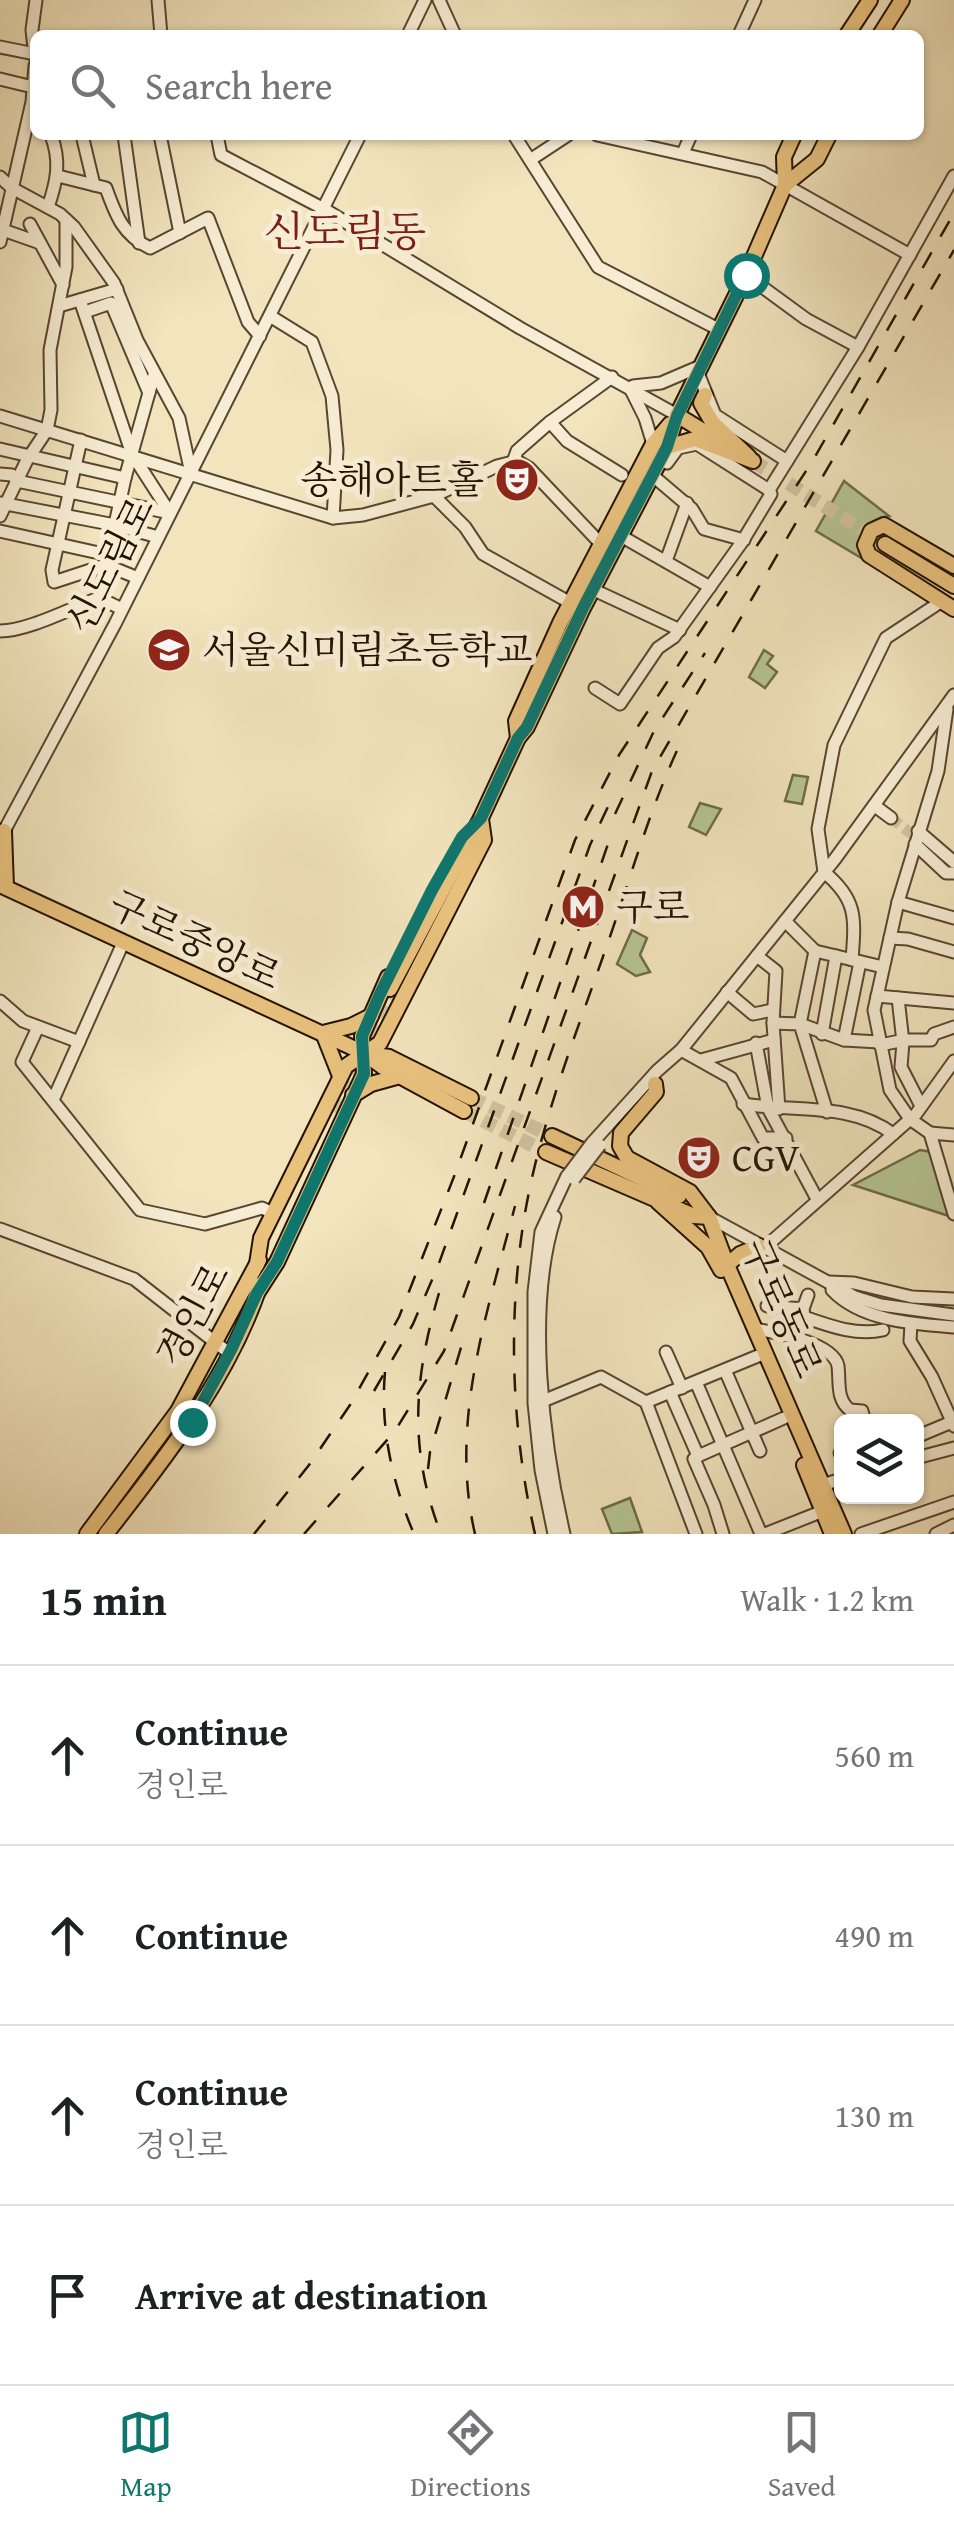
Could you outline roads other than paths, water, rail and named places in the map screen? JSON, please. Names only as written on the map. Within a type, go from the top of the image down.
[{"type":"main road","points":[[849,30],[870,0]]},
{"type":"main road","points":[[883,30],[902,0]]},
{"type":"main road","points":[[786,185],[784,156],[792,140]]},
{"type":"main road","points":[[394,991],[474,843],[481,818],[518,738],[516,721],[577,606],[600,544],[660,450],[786,185],[817,160],[827,140]]},
{"type":"main road","points":[[705,395],[701,403],[712,422],[753,461]]},
{"type":"main road","points":[[677,416],[753,461]]},
{"type":"main road","points":[[660,450],[695,440],[753,461]]},
{"type":"main road","points":[[577,606],[594,590],[652,475],[660,450]]},
{"type":"main road","points":[[948,605],[868,555],[868,536],[884,525],[954,566]]},
{"type":"main road","points":[[885,544],[954,586]]},
{"type":"main road","points":[[257,1264],[261,1238],[340,1076],[346,1066],[380,1043],[484,840],[481,818]]},
{"type":"main road","points":[[257,1293],[277,1262],[364,1074],[362,1036],[370,1016],[432,890],[462,837],[481,818]]},
{"type":"main road","points":[[1,835],[3,886]]},
{"type":"main road","name":"구로중앙로","points":[[3,886],[402,1070],[468,1105]]},
{"type":"main road","points":[[340,1076],[323,1034],[370,1016]]},
{"type":"main road","points":[[352,1095],[402,1070],[388,1027]]},
{"type":"main road","points":[[656,1084],[656,1092],[621,1132],[621,1149],[627,1158],[690,1192],[709,1216]]},
{"type":"main road","name":"경인로","points":[[86,1534],[178,1411],[334,1112],[230,1353],[192,1422],[106,1534]]},
{"type":"main road","points":[[552,1136],[658,1202],[694,1216],[709,1216]]},
{"type":"main road","points":[[546,1152],[676,1194],[709,1216]]},
{"type":"main road","name":"구로동로","points":[[658,1202],[722,1261],[822,1485],[832,1534]]},
{"type":"main road","name":"구로동로","points":[[709,1216],[722,1261],[784,1418],[827,1509],[844,1534]]},
{"type":"main road","points":[[722,1261],[761,1247]]},
{"type":"street","points":[[32,30],[36,0]]},
{"type":"street","points":[[158,0],[161,30]]},
{"type":"street","points":[[410,30],[424,0]]},
{"type":"street","points":[[439,0],[454,30]]},
{"type":"street","points":[[740,30],[755,0]]},
{"type":"street","points":[[0,46],[30,54]]},
{"type":"street","points":[[0,79],[30,88]]},
{"type":"street","points":[[30,107],[2,230],[40,243]]},
{"type":"street","points":[[48,207],[58,176],[53,140]]},
{"type":"street","points":[[83,140],[94,185]]},
{"type":"street","points":[[125,140],[139,243]]},
{"type":"street","points":[[161,140],[180,232]]},
{"type":"street","points":[[219,140],[221,155],[324,209],[520,328],[677,416]]},
{"type":"street","name":"신도림로","points":[[1,835],[122,610],[358,140]]},
{"type":"street","points":[[517,140],[598,267],[720,330]]},
{"type":"street","points":[[530,160],[560,140]]},
{"type":"street","points":[[621,140],[762,172],[910,255]]},
{"type":"street","points":[[683,153],[690,140]]},
{"type":"street","points":[[58,176],[106,188],[119,224],[150,248],[208,218],[248,322],[260,336]]},
{"type":"street","points":[[595,688],[620,704],[658,648],[680,630],[744,540],[771,494],[769,490],[858,348],[954,176]]},
{"type":"street","points":[[0,177],[66,219],[101,263],[154,375],[179,418],[190,473]]},
{"type":"street","points":[[66,219],[66,266],[50,350],[51,410],[47,430],[2,508],[64,515],[158,537]]},
{"type":"street","points":[[30,224],[63,286]]},
{"type":"street","points":[[746,275],[806,318],[858,348]]},
{"type":"street","points":[[82,306],[117,290]]},
{"type":"street","points":[[59,306],[111,303],[149,393]]},
{"type":"street","points":[[82,306],[132,454],[170,512]]},
{"type":"street","points":[[270,316],[312,342],[332,396],[337,450],[333,518]]},
{"type":"street","points":[[628,386],[661,384],[701,369],[705,395],[715,415],[786,462]]},
{"type":"street","points":[[100,598],[125,478],[154,375]]},
{"type":"street","points":[[513,462],[517,451],[550,422],[612,377]]},
{"type":"street","points":[[628,386],[666,463],[678,448],[697,444],[769,490]]},
{"type":"street","points":[[0,416],[333,518],[363,515],[434,496],[513,462],[529,468],[600,544]]},
{"type":"street","points":[[550,422],[567,441],[622,476]]},
{"type":"street","points":[[81,440],[52,570],[54,582],[107,560]]},
{"type":"street","points":[[0,449],[125,478]]},
{"type":"street","points":[[0,474],[12,475],[17,482],[170,512]]},
{"type":"street","points":[[652,475],[687,503],[704,529],[744,540]]},
{"type":"street","points":[[434,496],[465,527],[483,554],[577,606]]},
{"type":"street","points":[[666,561],[687,503]]},
{"type":"street","points":[[0,531],[107,560],[138,578]]},
{"type":"street","points":[[621,536],[710,586]]},
{"type":"street","points":[[594,590],[680,630]]},
{"type":"street","points":[[0,631],[22,630],[48,616],[100,598],[122,610]]},
{"type":"street","points":[[844,1040],[856,961],[855,918],[852,904],[840,885],[824,872],[818,829],[834,745],[886,638],[948,605]]},
{"type":"street","points":[[564,1534],[542,1400],[546,1250],[570,1178],[657,1071],[665,1068],[681,1050],[785,921],[951,700]]},
{"type":"street","points":[[951,700],[938,772],[898,902],[874,1010],[890,1090],[910,1119],[930,1134],[954,1135]]},
{"type":"street","points":[[875,806],[891,818]]},
{"type":"street","points":[[920,840],[954,868]]},
{"type":"street","points":[[898,902],[954,918]]},
{"type":"street","points":[[785,921],[815,951],[884,967]]},
{"type":"street","points":[[890,938],[954,952]]},
{"type":"street","points":[[53,1100],[123,943]]},
{"type":"street","points":[[815,951],[800,1024],[827,1112]]},
{"type":"street","points":[[757,956],[776,972],[778,1018],[773,1108]]},
{"type":"street","points":[[822,1034],[836,956]]},
{"type":"street","points":[[727,992],[752,1014],[800,1024],[844,1040],[931,1040],[934,1034],[954,1027]]},
{"type":"street","points":[[877,996],[954,1003]]},
{"type":"street","points":[[898,998],[901,1066],[922,1106]]},
{"type":"street","points":[[0,1001],[23,1022],[79,1042]]},
{"type":"street","points":[[38,1027],[22,1062],[140,1210],[206,1224],[262,1208],[273,1214]]},
{"type":"street","points":[[700,1060],[774,1040]]},
{"type":"street","points":[[756,1043],[773,1108],[817,1199]]},
{"type":"street","points":[[681,1050],[731,1078],[763,1138],[786,1138]]},
{"type":"street","points":[[761,1247],[910,1119],[954,1062]]},
{"type":"street","points":[[554,1534],[541,1470],[534,1403],[534,1292],[541,1232],[579,1159],[656,1084],[665,1068]]},
{"type":"street","points":[[742,1104],[857,1114],[876,1120],[893,1134]]},
{"type":"street","points":[[930,1134],[954,1214]]},
{"type":"street","points":[[709,1216],[824,1282],[881,1304],[954,1315]]},
{"type":"street","points":[[0,1229],[142,1284],[230,1353]]},
{"type":"street","points":[[824,1282],[854,1283],[880,1292],[954,1300]]},
{"type":"street","points":[[824,1282],[843,1302],[873,1313],[911,1324],[954,1327]]},
{"type":"street","points":[[808,1295],[804,1317],[856,1332],[883,1330],[910,1341]]},
{"type":"street","points":[[767,1306],[803,1309]]},
{"type":"street","points":[[873,1313],[883,1330]]},
{"type":"street","points":[[911,1324],[910,1341],[954,1423],[924,1435]]},
{"type":"street","points":[[823,1349],[826,1325]]},
{"type":"street","points":[[754,1329],[786,1335],[823,1349],[837,1362],[842,1403],[863,1414]]},
{"type":"street","points":[[666,1352],[698,1456],[694,1459],[722,1534]]},
{"type":"street","points":[[646,1402],[758,1356]]},
{"type":"street","points":[[725,1370],[760,1451]]},
{"type":"street","points":[[542,1400],[601,1378],[646,1402],[696,1534]]},
{"type":"street","points":[[696,1382],[763,1534],[827,1509]]},
{"type":"street","name":"구로동로","points":[[698,1456],[784,1418]]},
{"type":"street","points":[[924,1456],[954,1448]]},
{"type":"street","points":[[822,1485],[834,1481]]},
{"type":"street","points":[[861,1534],[954,1502]]},
{"type":"street","points":[[936,1534],[954,1525]]},
{"type":"tunnel","points":[[753,461],[885,544]]},
{"type":"tunnel","points":[[891,818],[926,845]]},
{"type":"tunnel","points":[[337,1114],[397,993]]},
{"type":"tunnel","points":[[471,1098],[552,1136]]},
{"type":"tunnel","points":[[464,1111],[546,1152]]},
{"type":"railway","points":[[254,1534],[350,1405],[399,1317],[455,1174],[575,840],[619,755],[812,462],[954,213]]},
{"type":"railway","points":[[304,1534],[395,1431],[444,1351],[652,771],[954,250]]},
{"type":"railway","points":[[615,814],[654,731],[705,653]]},
{"type":"railway","points":[[535,1534],[515,1397],[515,1302],[526,1210],[559,1083],[650,818],[681,742]]},
{"type":"railway","points":[[374,1391],[413,1324],[438,1266],[590,845],[612,798]]},
{"type":"railway","points":[[484,1203],[608,844]]},
{"type":"railway","points":[[475,1534],[466,1451],[469,1409],[483,1328],[515,1206]]},
{"type":"railway","points":[[439,1293],[424,1355],[418,1414],[423,1472],[441,1534]]},
{"type":"railway","points":[[428,1469],[465,1334]]},
{"type":"railway","points":[[385,1372],[384,1414],[389,1455],[414,1534]]},
{"type":"place","name":"송해아트홀","points":[[517,480]]},
{"type":"place","name":"서울신미림초등학교","points":[[169,650]]},
{"type":"place","name":"구로","points":[[583,907]]},
{"type":"place","name":"CGV","points":[[699,1158]]},
{"type":"district","name":"신도림동","points":[[345,231]]}]
